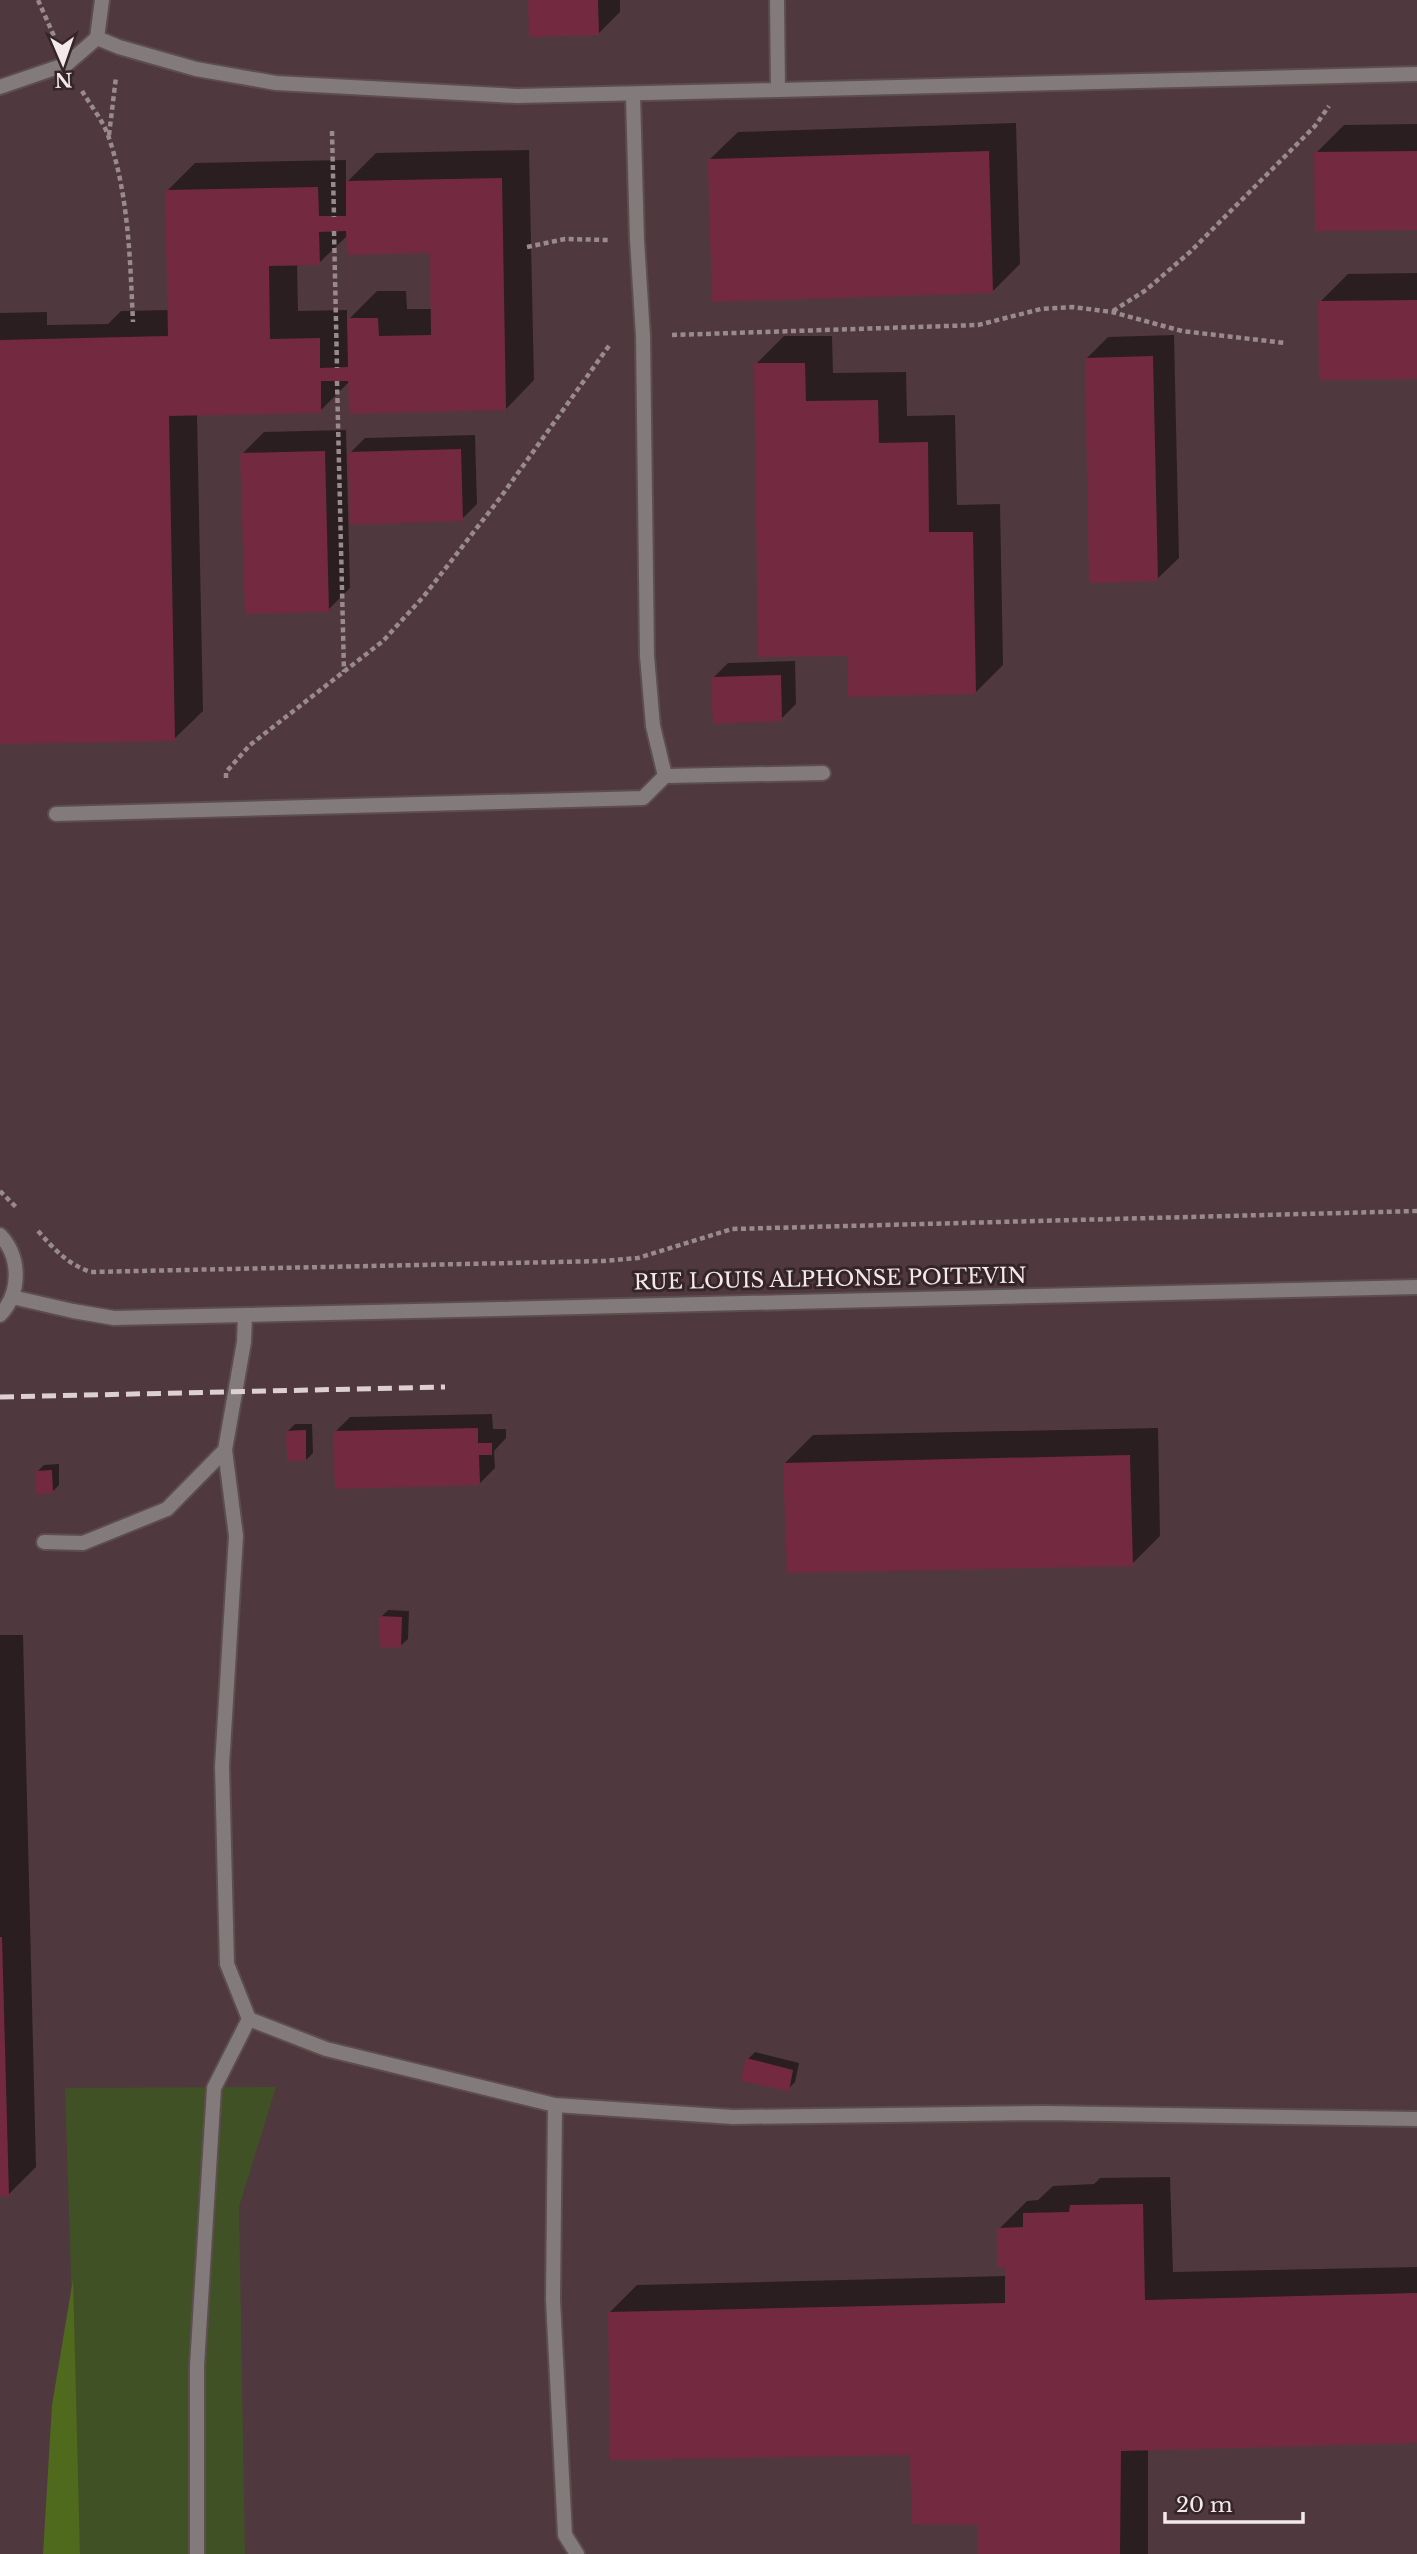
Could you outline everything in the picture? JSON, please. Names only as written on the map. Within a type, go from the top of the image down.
[{"type":"street","points":[[0,87],[66,64],[97,38],[102,0]]},
{"type":"street","points":[[777,0],[778,90]]},
{"type":"street","points":[[97,38],[196,69],[276,83],[517,96],[633,96],[1417,74]]},
{"type":"street","points":[[633,96],[636,240],[643,336],[647,656],[653,726],[665,776]]},
{"type":"street","points":[[56,814],[643,798],[665,776],[822,773]]},
{"type":"street","points":[[0,1235],[12,1254],[16,1268],[12,1297],[0,1315]]},
{"type":"street","name":"RUE LOUIS ALPHONSE POITEVIN","points":[[12,1297],[114,1318],[1417,1287]]},
{"type":"street","points":[[197,2554],[197,2366],[214,2088],[249,2019],[228,1964],[222,1766],[236,1536],[225,1450],[244,1342],[245,1315]]},
{"type":"street","points":[[44,1542],[83,1543],[167,1509],[225,1450]]},
{"type":"street","points":[[249,2019],[326,2049],[555,2105],[733,2117],[1045,2113],[1417,2119]]},
{"type":"street","points":[[555,2105],[553,2300],[565,2535],[577,2554]]},
{"type":"path","points":[[66,64],[109,136],[122,192],[130,250],[133,322]]},
{"type":"path","points":[[1112,312],[1146,290],[1190,252],[1315,126],[1352,77]]},
{"type":"path","points":[[332,131],[334,217]]},
{"type":"path","points":[[334,231],[337,368]]},
{"type":"path","points":[[527,247],[565,239],[636,240]]},
{"type":"path","points":[[226,809],[226,772],[233,762],[250,745],[383,641],[460,553],[614,337],[978,325],[1041,309],[1072,307],[1112,312],[1182,331],[1285,343]]},
{"type":"path","points":[[337,381],[344,673]]},
{"type":"path","points":[[0,1191],[20,1210]]},
{"type":"path","points":[[34,1226],[61,1256],[91,1272],[603,1261],[638,1258],[732,1229],[1417,1211]]},
{"type":"shaded area","points":[[0,0],[1417,0],[1417,2554],[0,2554]]},
{"type":"green space","points":[[276,2087],[239,2207],[245,2554],[80,2554],[65,2088]]},
{"type":"green space","points":[[73,2279],[80,2554],[43,2554],[52,2405]]},
{"type":"building","points":[[528,0],[598,0],[599,35],[529,37]]},
{"type":"building","points":[[989,151],[993,293],[712,302],[708,159]]},
{"type":"building","points":[[1417,151],[1417,230],[1315,231],[1314,152]]},
{"type":"building","points":[[502,178],[506,410],[349,414],[348,381],[321,381],[321,413],[169,416],[175,741],[0,744],[0,340],[168,336],[165,190],[318,187],[319,216],[346,216],[346,181]],"holes":[[[346,231],[347,255],[430,253],[431,335],[379,336],[378,318],[347,318],[348,367],[320,368],[320,338],[270,339],[269,266],[320,265],[319,232]]]},
{"type":"building","points":[[1417,300],[1417,379],[1319,380],[1318,301]]},
{"type":"building","points":[[1153,356],[1158,581],[1089,583],[1085,358]]},
{"type":"building","points":[[754,363],[805,363],[806,401],[878,400],[879,443],[928,442],[929,532],[973,532],[976,694],[848,697],[848,656],[758,657]]},
{"type":"building","points":[[461,449],[463,521],[350,525],[348,452]]},
{"type":"building","points":[[325,451],[329,612],[245,614],[240,453]]},
{"type":"building","points":[[781,675],[782,721],[713,724],[711,677]]},
{"type":"building","points":[[478,1428],[478,1443],[492,1443],[492,1455],[479,1455],[480,1485],[335,1489],[333,1431]]},
{"type":"building","points":[[306,1430],[306,1461],[287,1461],[286,1431]]},
{"type":"building","points":[[1130,1455],[1133,1566],[787,1573],[783,1463]]},
{"type":"building","points":[[52,1470],[53,1493],[36,1494],[35,1471]]},
{"type":"building","points":[[379,1616],[402,1617],[401,1648],[379,1647]]},
{"type":"building","points":[[0,1937],[9,2196],[0,2197]]},
{"type":"building","points":[[746,2058],[793,2070],[789,2091],[741,2081]]},
{"type":"building","points":[[1143,2204],[1145,2300],[1417,2293],[1417,2443],[1121,2451],[1120,2554],[977,2554],[977,2525],[912,2524],[910,2455],[610,2460],[608,2312],[1005,2303],[1005,2268],[997,2268],[997,2228],[1023,2227],[1023,2213],[1069,2212],[1070,2205]]},
{"type":"railway","points":[[0,1397],[445,1387]]}]
